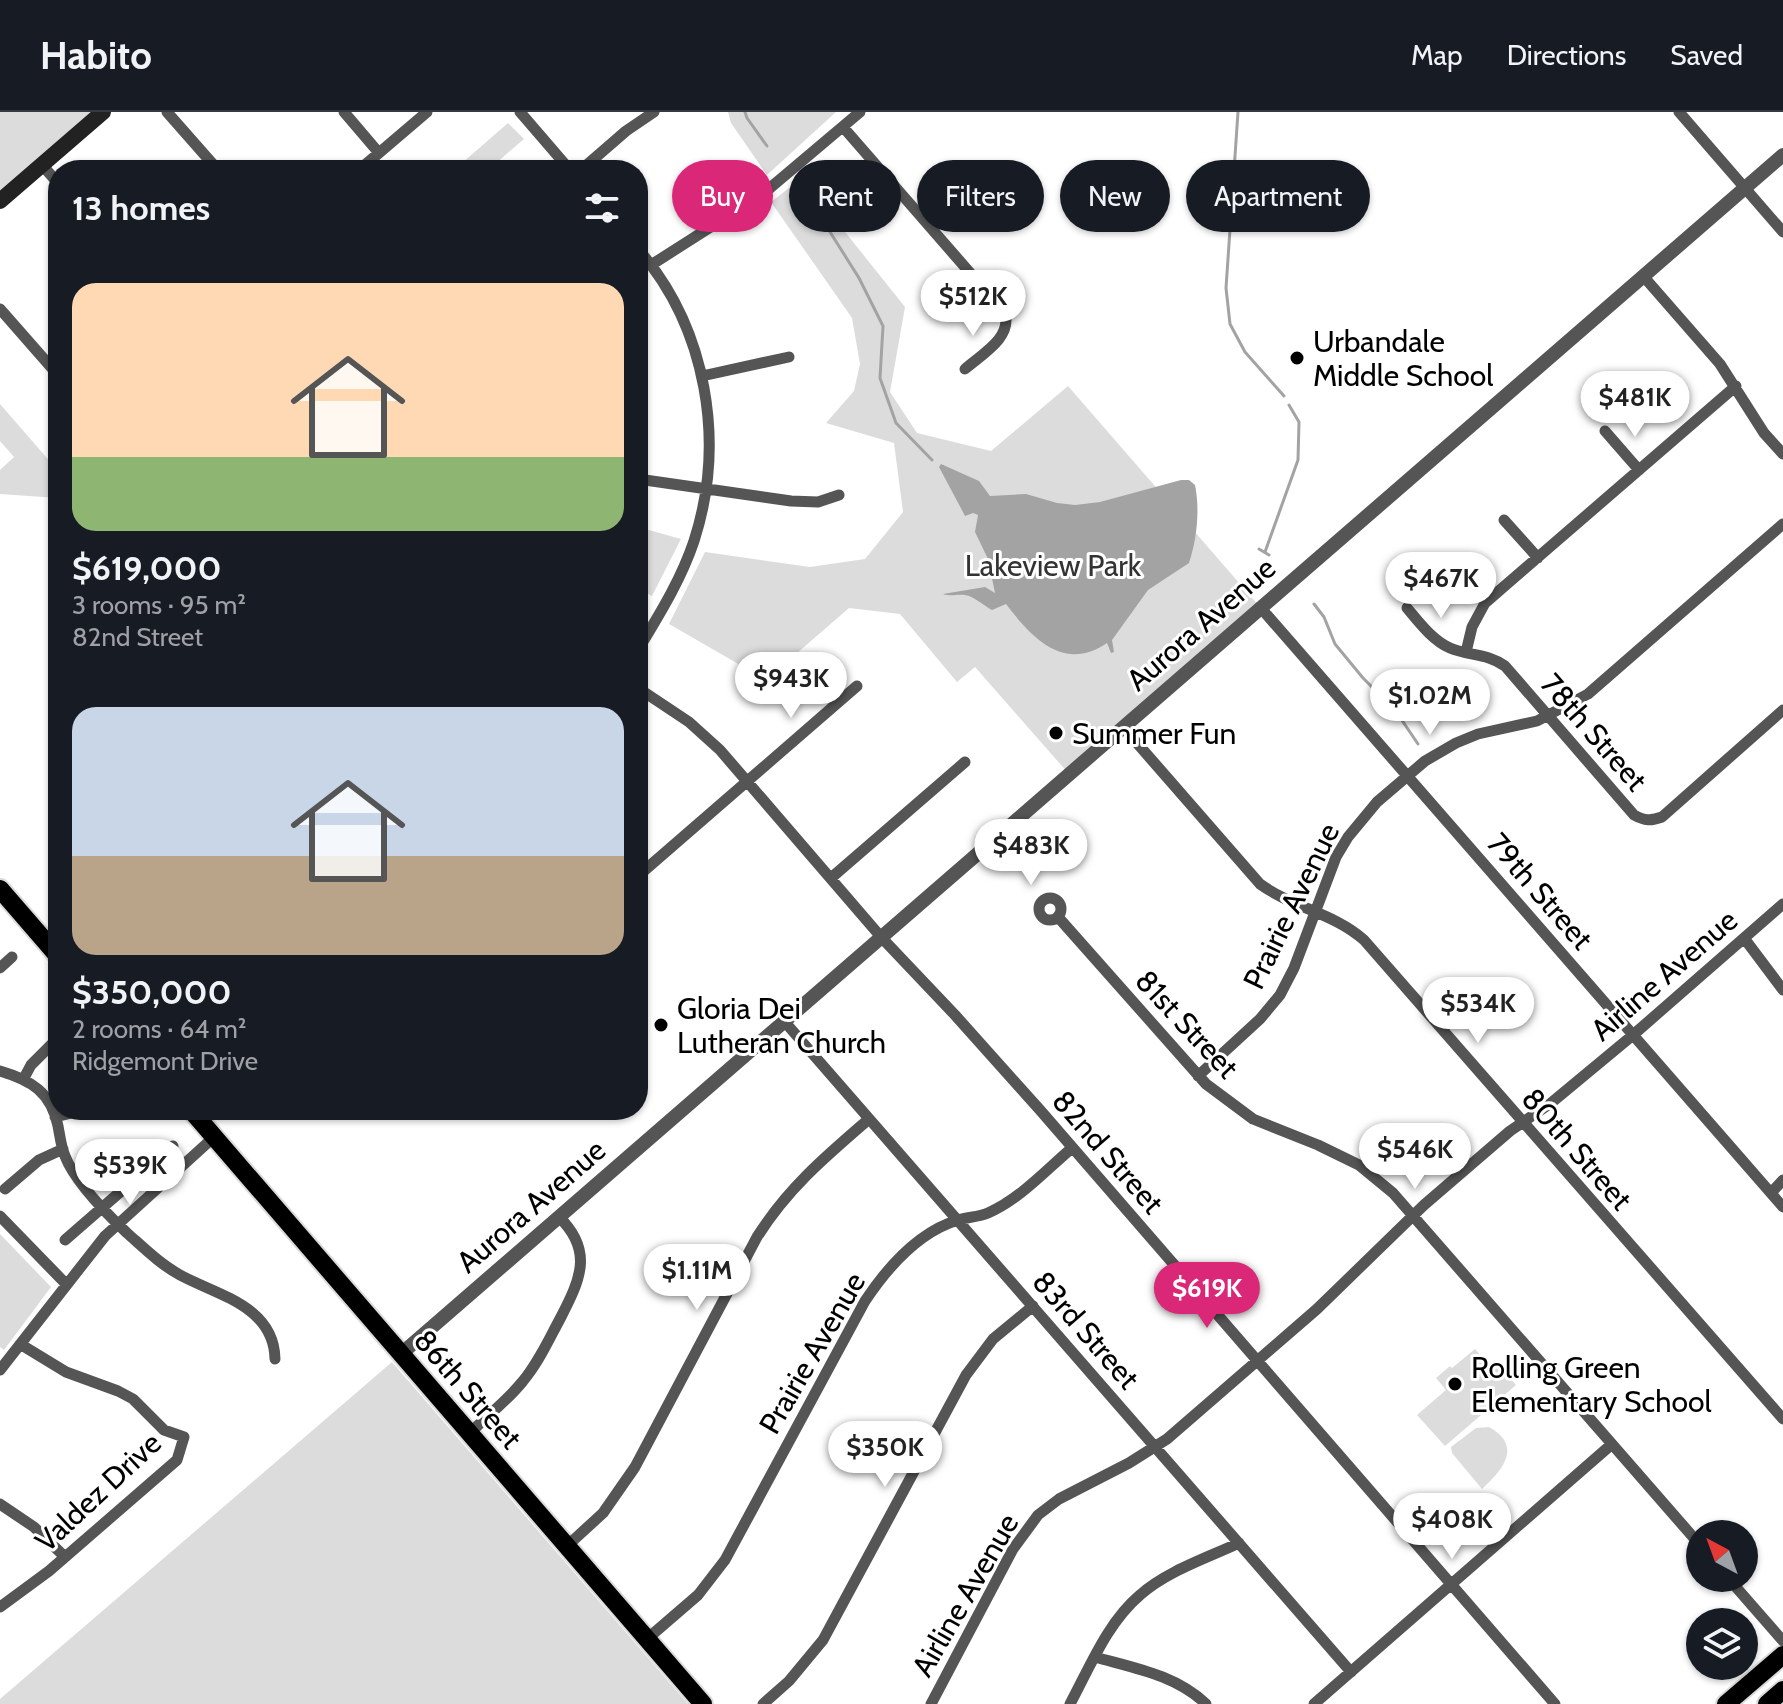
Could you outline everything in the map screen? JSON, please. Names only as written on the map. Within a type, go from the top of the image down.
[{"type":"main road","points":[[0,201],[103,112]]},
{"type":"main road","points":[[0,889],[48,944]]},
{"type":"main road","name":"86th Street","points":[[200,1120],[703,1704]]},
{"type":"main road","points":[[1726,1704],[1783,1655]]},
{"type":"main road","points":[[1767,1704],[1783,1690]]},
{"type":"street","points":[[167,112],[209,160]]},
{"type":"street","points":[[344,112],[379,153]]},
{"type":"street","points":[[371,160],[427,112]]},
{"type":"street","points":[[520,112],[561,160]]},
{"type":"street","points":[[593,160],[654,112]]},
{"type":"street","points":[[651,265],[764,193],[860,112]]},
{"type":"street","points":[[1679,112],[1783,232]]},
{"type":"street","points":[[843,127],[1005,313],[1008,321],[1001,337],[965,369]]},
{"type":"street","name":"Aurora Avenue","points":[[401,1354],[1783,155]]},
{"type":"street","points":[[42,165],[48,172]]},
{"type":"street","points":[[648,261],[678,308],[690,335],[702,376],[708,423],[705,489],[693,543],[681,574],[648,632]]},
{"type":"street","points":[[1644,277],[1720,364],[1764,433],[1783,454]]},
{"type":"street","points":[[0,309],[48,364]]},
{"type":"street","points":[[702,376],[789,357]]},
{"type":"street","points":[[1466,652],[1479,612],[1736,386]]},
{"type":"street","points":[[1605,431],[1639,470]]},
{"type":"street","points":[[648,480],[791,501],[818,502],[839,495]]},
{"type":"street","points":[[1504,520],[1538,558]]},
{"type":"street","name":"Prairie Avenue","points":[[1198,1076],[1260,1019],[1280,995],[1294,968],[1326,878],[1348,837],[1377,802],[1425,761],[1459,741],[1548,716],[1588,694],[1783,524]]},
{"type":"street","name":"79th Street","points":[[1260,607],[1783,1207]]},
{"type":"street","name":"78th Street","points":[[1407,608],[1439,642],[1494,658],[1505,666],[1634,815],[1648,820],[1662,817],[1781,716]]},
{"type":"street","points":[[648,867],[857,686]]},
{"type":"street","name":"82nd Street","points":[[648,695],[689,722],[748,781],[881,937],[955,1015],[1072,1148],[1555,1704]]},
{"type":"street","name":"80th Street","points":[[1123,727],[1260,884],[1279,898],[1348,928],[1364,940],[1783,1419]]},
{"type":"street","points":[[831,878],[965,762]]},
{"type":"street","name":"Airline Avenue","points":[[931,1704],[1013,1549],[1038,1515],[1059,1499],[1156,1448],[1350,1279],[1413,1216],[1522,1123],[1633,1035],[1783,904]]},
{"type":"street","name":"81st Street","points":[[1058,917],[1198,1076],[1234,1107],[1253,1119],[1339,1154],[1385,1186],[1686,1529]]},
{"type":"street","points":[[1744,938],[1783,990]]},
{"type":"street","points":[[0,968],[12,957]]},
{"type":"street","name":"83rd Street","points":[[784,1021],[1351,1672]]},
{"type":"street","points":[[24,1078],[31,1065],[48,1048]]},
{"type":"street","points":[[0,1071],[24,1078],[45,1093],[48,1100]]},
{"type":"street","points":[[567,1546],[603,1513],[635,1467],[775,1209],[809,1171],[869,1119]]},
{"type":"street","points":[[56,1120],[63,1149],[74,1172],[117,1223],[153,1257],[178,1274],[244,1305],[273,1340],[275,1359]]},
{"type":"street","points":[[0,1370],[117,1223],[214,1137]]},
{"type":"street","points":[[65,1240],[173,1146]]},
{"type":"street","name":"Prairie Avenue","points":[[647,1639],[698,1595],[725,1560],[876,1284],[911,1248],[958,1220],[988,1213],[1010,1200],[1072,1148]]},
{"type":"street","points":[[5,1189],[39,1160],[63,1149]]},
{"type":"street","points":[[1771,1193],[1783,1180]]},
{"type":"street","points":[[0,1216],[66,1284]]},
{"type":"street","points":[[470,1433],[523,1382],[575,1292],[581,1260],[579,1247],[574,1235],[559,1217]]},
{"type":"street","points":[[763,1704],[789,1681],[823,1640],[966,1375],[993,1339],[1033,1306]]},
{"type":"street","name":"Valdez Drive","points":[[0,1607],[65,1557],[177,1460],[184,1437],[164,1430],[140,1404],[126,1395],[66,1372],[20,1344]]},
{"type":"street","points":[[1314,1704],[1612,1444]]},
{"type":"street","points":[[0,1504],[34,1527],[65,1557]]},
{"type":"street","points":[[1070,1704],[1112,1626],[1140,1595],[1239,1543]]},
{"type":"street","points":[[1740,1592],[1783,1641]]},
{"type":"street","points":[[1095,1657],[1161,1675],[1186,1687],[1206,1704]]},
{"type":"green space","points":[[0,112],[103,112],[0,198]]},
{"type":"green space","points":[[728,112],[836,112],[773,170],[773,160],[757,160],[731,123]]},
{"type":"green space","points":[[508,123],[524,139],[500,160],[465,160]]},
{"type":"green space","name":"Lakeview Park","points":[[789,188],[789,228],[773,205],[773,200]]},
{"type":"green space","name":"Lakeview Park","points":[[792,232],[845,232],[905,307],[890,392],[917,433],[991,451],[1068,386],[1260,607],[1069,774],[975,667],[957,682],[900,614],[849,608],[766,680],[669,624],[705,552],[810,567],[865,559],[903,512],[894,443],[826,423],[854,391],[860,364],[852,318]]},
{"type":"green space","points":[[0,404],[48,459],[48,497],[0,494],[0,470],[14,457],[0,441]]},
{"type":"green space","points":[[648,530],[681,539],[652,596],[648,594]]},
{"type":"green space","points":[[0,1234],[51,1287],[4,1350],[0,1347]]},
{"type":"green space","points":[[1475,1349],[1488,1364],[1495,1360],[1516,1385],[1445,1446],[1417,1415],[1446,1390],[1436,1378]]},
{"type":"green space","points":[[392,1362],[688,1704],[0,1704],[0,1699]]},
{"type":"green space","points":[[1489,1427],[1499,1434],[1507,1450],[1497,1474],[1482,1489],[1452,1453],[1451,1447],[1476,1428]]},
{"type":"shaded area","points":[[941,464],[979,481],[990,496],[1026,494],[1075,505],[1100,502],[1189,480],[1195,485],[1197,514],[1189,563],[1148,590],[1112,640],[1114,652],[1111,653],[1107,643],[1091,651],[1063,653],[1038,639],[1006,604],[992,610],[968,596],[943,594],[985,587],[995,593],[988,559],[975,532],[978,515],[965,516],[939,467]]},
{"type":"waterway","points":[[745,112],[767,146]]},
{"type":"waterway","points":[[1238,112],[1226,288],[1230,324],[1245,352],[1284,396]]},
{"type":"waterway","points":[[830,232],[859,278],[883,326],[880,378],[896,423],[932,460]]},
{"type":"waterway","points":[[1265,552],[1298,460],[1299,422],[1289,405]]},
{"type":"waterway","points":[[1259,549],[1269,555]]},
{"type":"waterway","points":[[1314,604],[1324,617],[1335,644],[1395,710],[1418,744]]},
{"type":"place","name":"Urbandale Middle School","points":[[1297,358]]},
{"type":"place","name":"Summer Fun","points":[[1056,733]]},
{"type":"place","name":"Gloria Dei Lutheran Church","points":[[661,1025]]},
{"type":"place","name":"Rolling Green Elementary School","points":[[1455,1384]]}]
